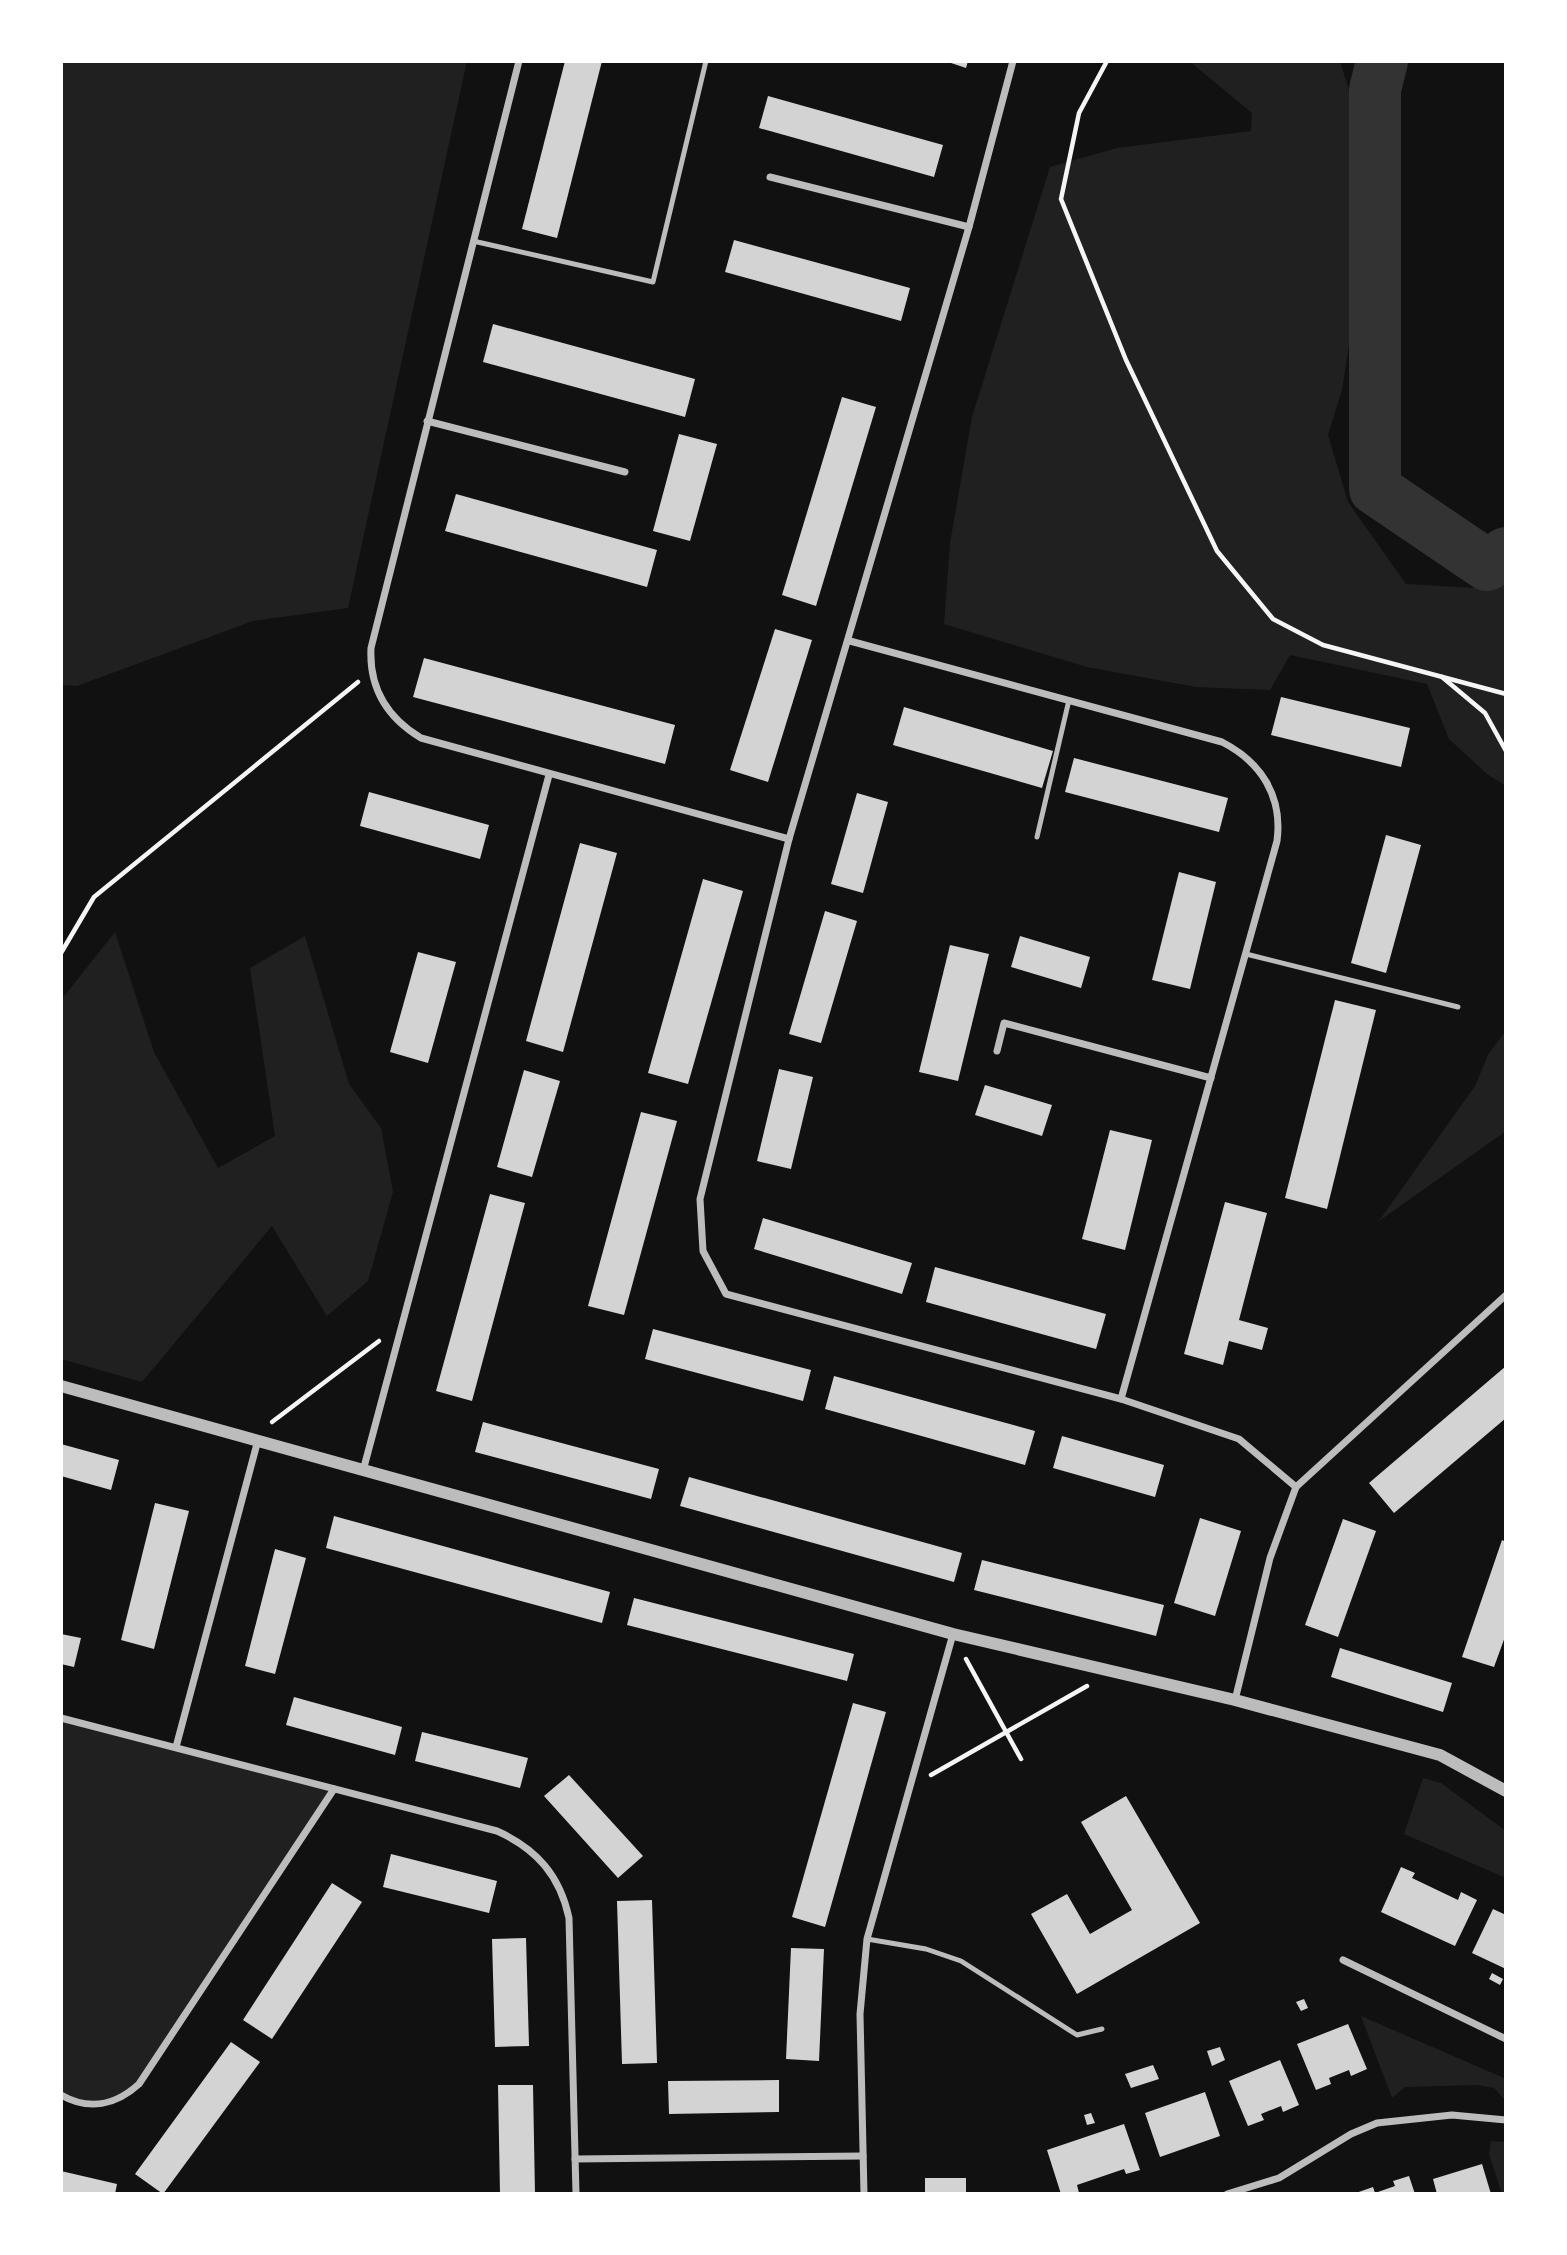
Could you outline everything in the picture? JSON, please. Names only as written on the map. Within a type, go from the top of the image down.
[{"type":"street","points":[[519,61],[371,648],[371,673],[387,710],[421,738],[789,839]]},
{"type":"street","points":[[1013,61],[969,228],[850,641],[789,839],[700,1199],[703,1251],[726,1294],[1121,1399],[1238,1439],[1296,1488]]},
{"type":"street","points":[[770,177],[969,228]]},
{"type":"street","points":[[427,421],[625,472]]},
{"type":"street","points":[[850,641],[1222,742],[1238,750],[1264,776],[1275,798],[1280,821],[1246,954],[1121,1399]]},
{"type":"street","points":[[364,1467],[550,775]]},
{"type":"street","points":[[997,1051],[1004,1023],[1211,1077]]},
{"type":"street","points":[[1235,1700],[1269,1558],[1296,1488],[1506,1295]]},
{"type":"street","points":[[61,1385],[364,1467],[953,1634],[1235,1700],[1440,1755],[1506,1791]]},
{"type":"street","points":[[176,1747],[258,1439]]},
{"type":"street","points":[[864,2194],[860,2014],[867,1939],[953,1634]]},
{"type":"street","points":[[61,1718],[497,1831],[527,1847],[551,1871],[559,1886],[569,1918],[576,2194]]},
{"type":"street","points":[[61,2095],[78,2103],[103,2104],[128,2094],[139,2084],[334,1789]]},
{"type":"street","points":[[1343,1960],[1506,2039]]},
{"type":"street","points":[[1227,2194],[1279,2178],[1351,2134],[1377,2123],[1452,2115],[1506,2120]]},
{"type":"street","points":[[575,2159],[863,2156]]},
{"type":"lane","points":[[473,241],[653,282],[706,61]]},
{"type":"lane","points":[[1037,837],[1069,700]]},
{"type":"lane","points":[[1246,954],[1458,1007]]},
{"type":"lane","points":[[867,1939],[926,1949],[961,1961],[1077,2035],[1102,2029]]},
{"type":"path","points":[[1107,61],[1079,113],[1061,199],[1126,360],[1217,551],[1273,619],[1323,645],[1506,694]]},
{"type":"path","points":[[61,953],[94,897],[336,697],[371,673]]},
{"type":"path","points":[[1439,674],[1485,713],[1506,751]]},
{"type":"path","points":[[258,1439],[269,1424],[402,1324]]},
{"type":"path","points":[[953,1634],[1004,1733],[1021,1759]]},
{"type":"path","points":[[910,1787],[1112,1671]]},
{"type":"shaded area","points":[[61,61],[467,61],[348,608],[253,621],[77,686],[61,685]]},
{"type":"shaded area","points":[[1189,61],[1340,61],[1360,127],[1352,326],[1342,390],[1328,435],[1348,502],[1406,584],[1475,588],[1506,569],[1506,786],[1487,774],[1449,739],[1427,684],[1290,655],[1270,690],[1196,687],[1087,667],[944,624],[950,543],[972,417],[1050,167],[1117,148],[1251,131],[1252,113]]},
{"type":"shaded area","points":[[115,932],[154,1052],[218,1168],[275,1136],[250,968],[305,936],[349,1084],[381,1128],[393,1192],[368,1281],[327,1316],[272,1226],[142,1382],[61,1359],[61,1000]]},
{"type":"shaded area","points":[[1506,1031],[1506,1131],[1379,1221],[1475,1086],[1489,1053]]},
{"type":"shaded area","points":[[61,1718],[334,1789],[139,2084],[103,2104],[61,2095]]},
{"type":"shaded area","points":[[1423,1778],[1441,1783],[1506,1831],[1506,1878],[1404,1834]]},
{"type":"shaded area","points":[[1361,2016],[1504,2078],[1506,2075],[1506,2101],[1494,2088],[1477,2085],[1405,2087],[1392,2098]]},
{"type":"shaded area","points":[[1491,2141],[1506,2142],[1506,2194],[1502,2194],[1489,2154]]},
{"type":"building","points":[[565,61],[602,61],[557,238],[522,229]]},
{"type":"building","points":[[945,61],[968,61],[966,68]]},
{"type":"building","points":[[768,96],[943,145],[934,177],[759,128]]},
{"type":"building","points":[[734,240],[910,288],[901,321],[725,272]]},
{"type":"building","points":[[493,324],[695,379],[685,417],[483,362]]},
{"type":"building","points":[[842,397],[876,407],[816,606],[782,595]]},
{"type":"building","points":[[679,434],[717,444],[690,541],[653,531]]},
{"type":"building","points":[[456,494],[657,550],[647,587],[445,531]]},
{"type":"building","points":[[775,629],[812,640],[768,782],[730,770]]},
{"type":"building","points":[[424,658],[675,725],[665,764],[413,697]]},
{"type":"building","points":[[1281,697],[1410,728],[1401,767],[1271,735]]},
{"type":"building","points":[[904,707],[1053,751],[1042,788],[893,745]]},
{"type":"building","points":[[1074,758],[1228,798],[1219,832],[1065,792]]},
{"type":"building","points":[[369,792],[489,825],[480,859],[360,826]]},
{"type":"building","points":[[857,793],[888,802],[863,893],[831,884]]},
{"type":"building","points":[[1386,835],[1421,845],[1386,973],[1351,963]]},
{"type":"building","points":[[580,843],[617,853],[563,1052],[526,1041]]},
{"type":"building","points":[[1179,872],[1216,882],[1190,989],[1152,980]]},
{"type":"building","points":[[703,879],[743,891],[688,1084],[648,1073]]},
{"type":"building","points":[[825,911],[857,921],[821,1043],[789,1034]]},
{"type":"building","points":[[1020,936],[1090,957],[1081,988],[1011,967]]},
{"type":"building","points":[[950,945],[989,954],[958,1081],[919,1072]]},
{"type":"building","points":[[418,952],[456,962],[428,1063],[390,1052]]},
{"type":"building","points":[[1335,1000],[1376,1010],[1327,1209],[1285,1198]]},
{"type":"building","points":[[779,1069],[813,1077],[791,1169],[757,1161]]},
{"type":"building","points":[[524,1070],[560,1081],[532,1177],[497,1167]]},
{"type":"building","points":[[985,1085],[1052,1105],[1042,1136],[975,1115]]},
{"type":"building","points":[[641,1112],[677,1121],[624,1315],[588,1306]]},
{"type":"building","points":[[1110,1130],[1152,1140],[1125,1250],[1082,1239]]},
{"type":"building","points":[[490,1194],[525,1203],[472,1401],[436,1391]]},
{"type":"building","points":[[1225,1202],[1267,1213],[1239,1320],[1268,1328],[1262,1350],[1229,1341],[1223,1365],[1184,1354]]},
{"type":"building","points":[[763,1218],[912,1263],[902,1294],[754,1249]]},
{"type":"building","points":[[935,1267],[1106,1314],[1096,1349],[926,1302]]},
{"type":"building","points":[[653,1329],[811,1370],[803,1401],[645,1359]]},
{"type":"building","points":[[1506,1366],[1506,1418],[1394,1513],[1369,1483]]},
{"type":"building","points":[[834,1376],[1035,1431],[1025,1465],[825,1409]]},
{"type":"building","points":[[483,1422],[659,1469],[651,1499],[475,1452]]},
{"type":"building","points":[[1062,1436],[1164,1465],[1155,1497],[1053,1468]]},
{"type":"building","points":[[61,1444],[119,1460],[111,1490],[61,1476]]},
{"type":"building","points":[[689,1477],[962,1553],[954,1582],[680,1506]]},
{"type":"building","points":[[155,1503],[189,1511],[154,1649],[121,1640]]},
{"type":"building","points":[[334,1516],[610,1592],[602,1623],[326,1548]]},
{"type":"building","points":[[1200,1518],[1241,1531],[1215,1616],[1174,1603]]},
{"type":"building","points":[[1343,1519],[1376,1531],[1338,1637],[1305,1625]]},
{"type":"building","points":[[1502,1540],[1506,1542],[1506,1634],[1494,1667],[1462,1657]]},
{"type":"building","points":[[275,1549],[306,1558],[275,1674],[245,1666]]},
{"type":"building","points":[[982,1560],[1164,1605],[1156,1636],[974,1590]]},
{"type":"building","points":[[634,1598],[854,1654],[847,1681],[627,1625]]},
{"type":"building","points":[[61,1634],[81,1638],[74,1667],[61,1664]]},
{"type":"building","points":[[1340,1648],[1452,1683],[1443,1712],[1331,1677]]},
{"type":"building","points":[[294,1697],[402,1727],[395,1755],[286,1725]]},
{"type":"building","points":[[853,1703],[886,1712],[825,1927],[792,1917]]},
{"type":"building","points":[[422,1732],[528,1758],[520,1788],[415,1761]]},
{"type":"building","points":[[569,1775],[643,1856],[618,1878],[544,1796]]},
{"type":"building","points":[[1126,1796],[1200,1923],[1077,1994],[1031,1914],[1067,1894],[1090,1934],[1132,1910],[1081,1822]]},
{"type":"building","points":[[391,1854],[497,1881],[489,1913],[383,1887]]},
{"type":"building","points":[[1401,1867],[1415,1873],[1412,1878],[1458,1900],[1461,1892],[1477,1900],[1455,1946],[1381,1912]]},
{"type":"building","points":[[332,1883],[362,1902],[272,2039],[243,2020]]},
{"type":"building","points":[[652,1900],[657,2063],[622,2064],[617,1901]]},
{"type":"building","points":[[1493,1909],[1506,1915],[1506,1969],[1472,1953]]},
{"type":"building","points":[[526,1938],[529,2046],[495,2047],[492,1939]]},
{"type":"building","points":[[791,1948],[824,1949],[819,2061],[786,2059]]},
{"type":"building","points":[[1492,1973],[1503,1979],[1500,1985],[1489,1979]]},
{"type":"building","points":[[1304,1999],[1308,2008],[1301,2011],[1296,2002]]},
{"type":"building","points":[[1348,2024],[1367,2069],[1351,2076],[1349,2070],[1329,2078],[1331,2084],[1316,2090],[1297,2044]]},
{"type":"building","points":[[231,2042],[260,2062],[163,2194],[135,2174]]},
{"type":"building","points":[[1220,2047],[1225,2060],[1212,2066],[1207,2051]]},
{"type":"building","points":[[1280,2060],[1299,2105],[1283,2112],[1281,2106],[1261,2114],[1264,2120],[1248,2126],[1229,2081]]},
{"type":"building","points":[[1153,2065],[1159,2079],[1131,2088],[1125,2074]]},
{"type":"building","points":[[779,2080],[779,2112],[669,2114],[668,2081]]},
{"type":"building","points":[[498,2085],[533,2085],[535,2194],[500,2194]]},
{"type":"building","points":[[1205,2092],[1220,2136],[1160,2157],[1145,2113]]},
{"type":"building","points":[[1091,2113],[1095,2123],[1087,2125],[1084,2115]]},
{"type":"building","points":[[1124,2124],[1140,2170],[1126,2174],[1124,2169],[1077,2185],[1079,2193],[1061,2194],[1047,2150]]},
{"type":"building","points":[[1482,2164],[1491,2194],[1437,2194],[1433,2179]]},
{"type":"building","points":[[61,2171],[117,2184],[115,2194],[61,2194]]},
{"type":"building","points":[[1409,2176],[1415,2194],[1353,2194],[1373,2187],[1375,2193],[1395,2186],[1393,2181]]},
{"type":"building","points":[[925,2178],[966,2178],[966,2194],[925,2194]]},
{"type":"waterway","points":[[1382,61],[1375,90],[1375,489],[1487,565],[1506,553]]}]
